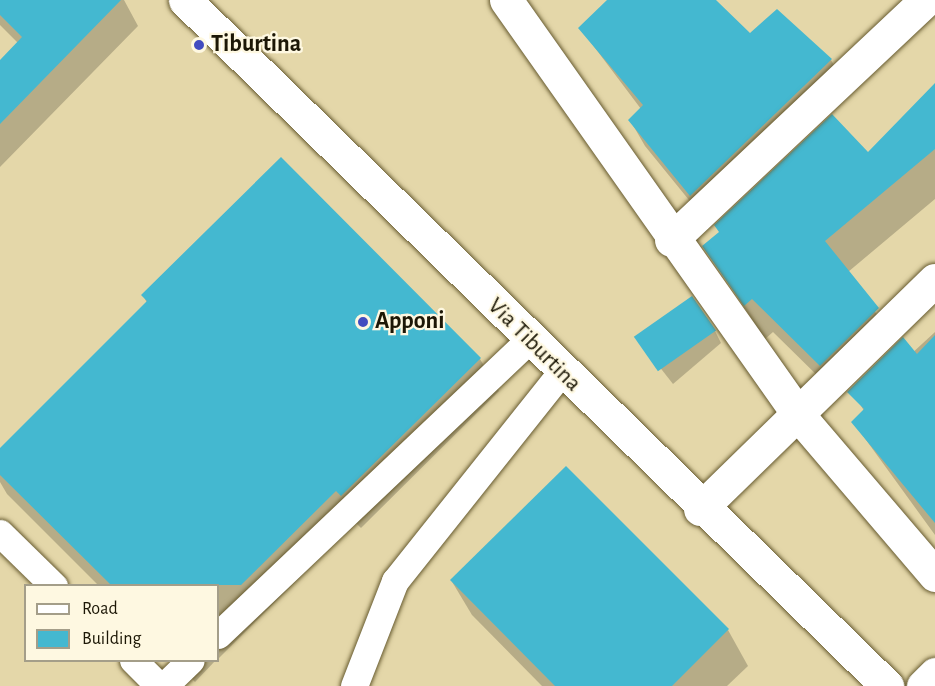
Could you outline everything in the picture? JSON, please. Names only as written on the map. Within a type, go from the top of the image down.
[{"type":"street","name":"Via Tiburtina","points":[[185,0],[700,509],[886,686]]},
{"type":"street","points":[[507,0],[670,240],[800,417],[935,575]]},
{"type":"street","points":[[670,240],[926,0]]},
{"type":"street","points":[[700,509],[800,417],[935,280]]},
{"type":"street","points":[[923,686],[935,674]]},
{"type":"lane","points":[[219,634],[529,340]]},
{"type":"lane","points":[[354,686],[395,581],[561,372]]},
{"type":"lane","points":[[0,533],[53,584]]},
{"type":"lane","points":[[135,662],[159,686]]},
{"type":"lane","points":[[164,686],[189,662]]},
{"type":"building","points":[[0,0],[121,0],[0,124],[0,60],[22,37],[0,15]]},
{"type":"building","points":[[607,0],[716,0],[750,33],[777,9],[832,59],[690,196],[628,120],[643,105],[578,28]]},
{"type":"building","points":[[935,83],[935,149],[825,241],[879,308],[820,366],[752,299],[744,306],[702,246],[719,232],[714,225],[832,114],[868,152]]},
{"type":"building","points":[[281,157],[481,358],[341,496],[336,491],[241,585],[110,584],[0,475],[0,448],[147,301],[141,295]]},
{"type":"building","points":[[692,296],[716,330],[658,371],[634,337]]},
{"type":"building","points":[[935,335],[935,523],[851,422],[864,409],[847,392],[903,337],[917,354]]},
{"type":"building","points":[[566,466],[729,629],[672,686],[555,686],[450,580]]},
{"type":"place","name":"Tiburtina","points":[[199,45]]},
{"type":"place","name":"Apponi","points":[[363,322]]}]
